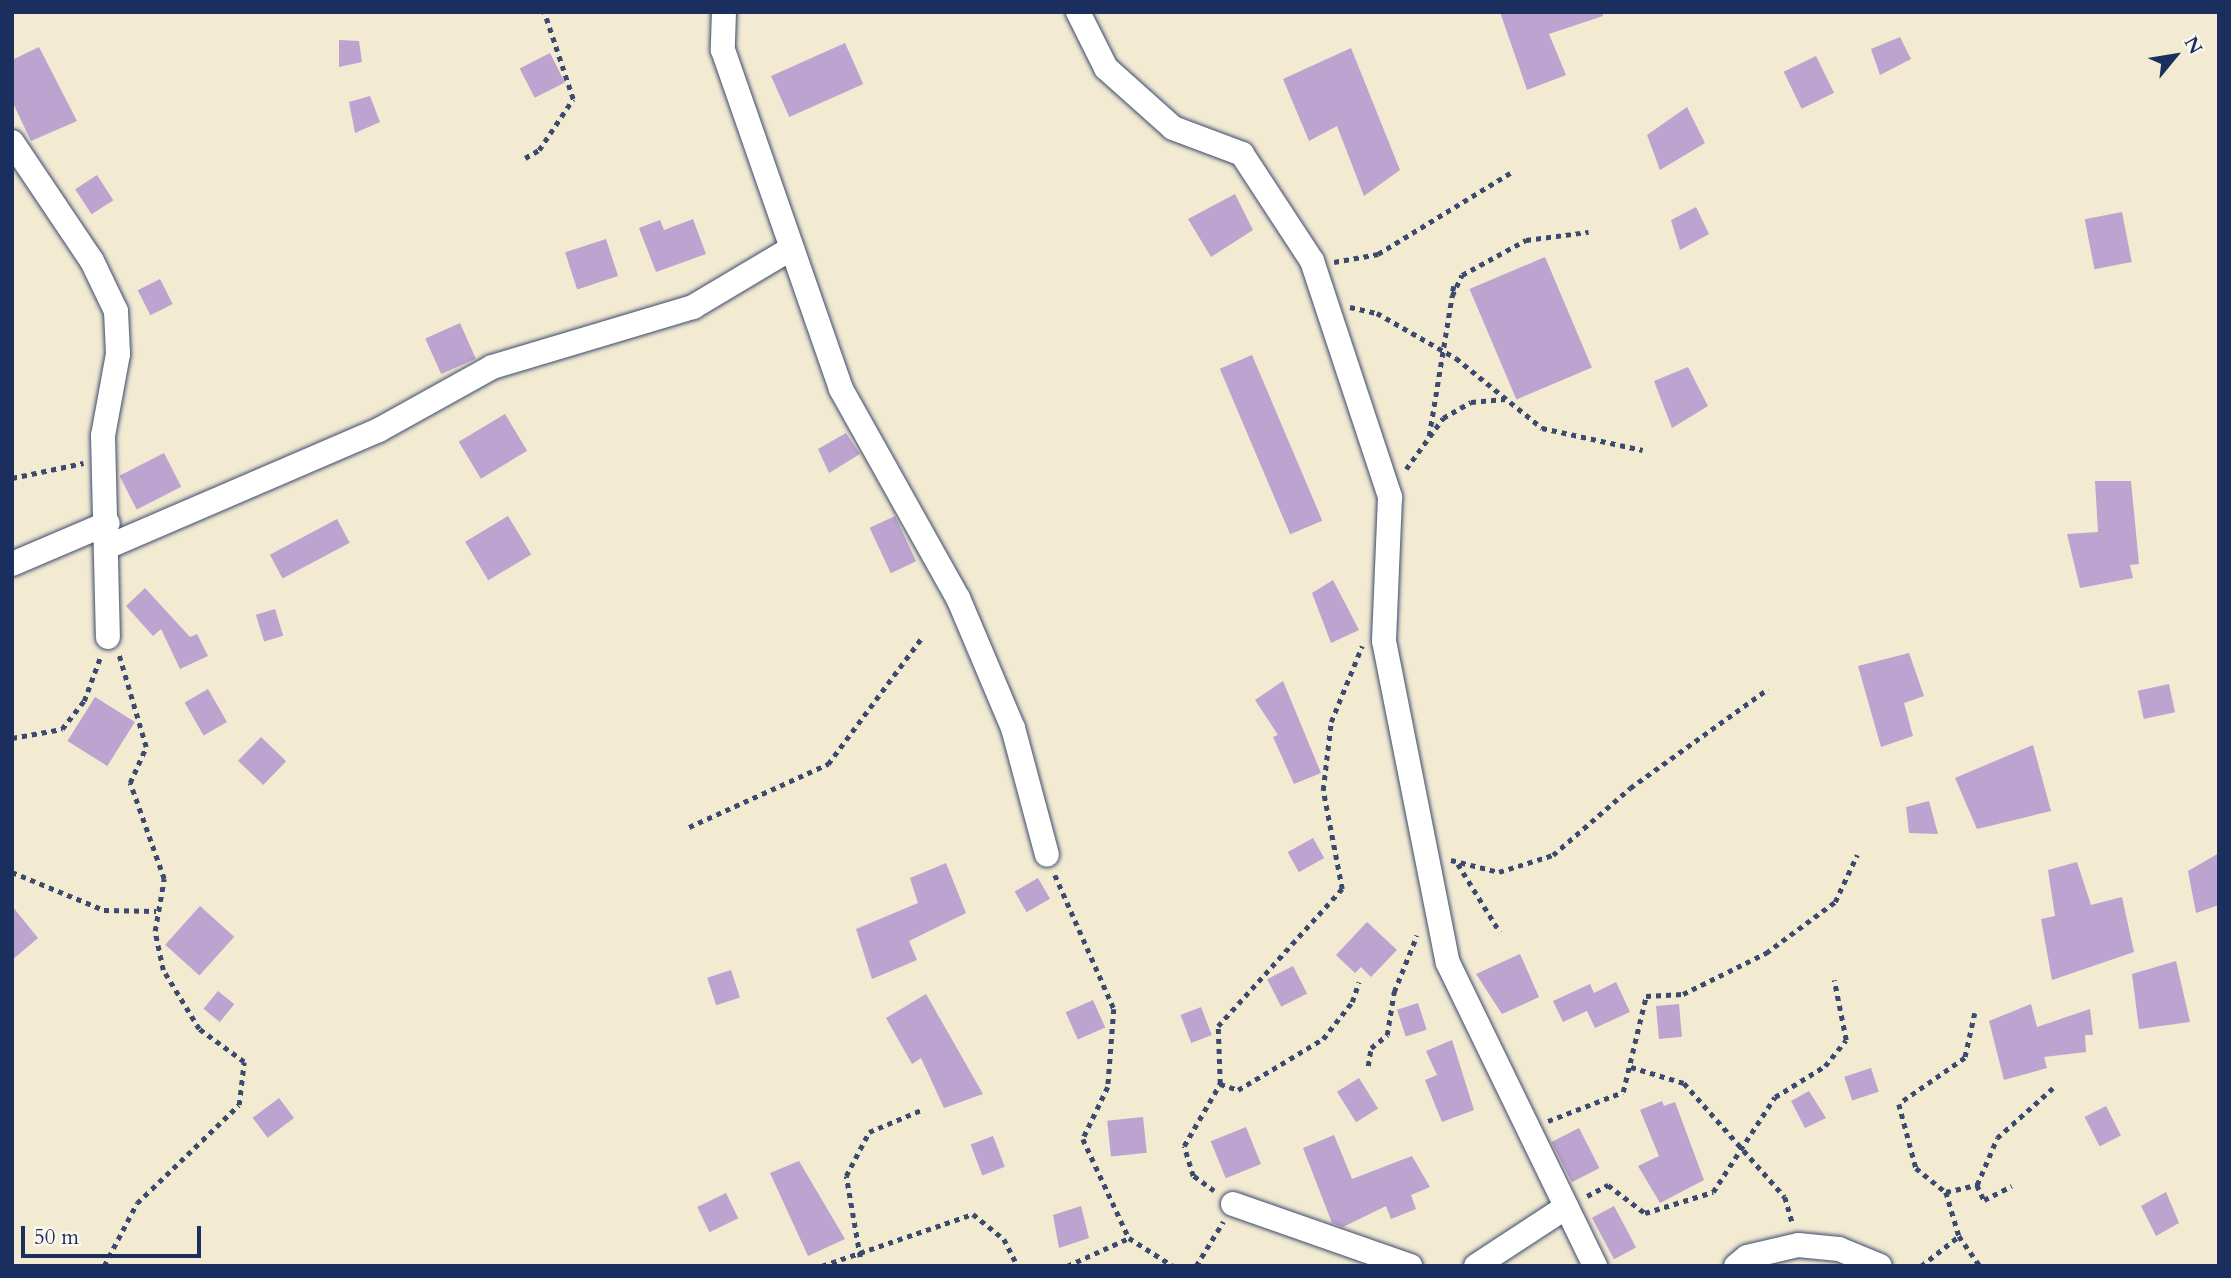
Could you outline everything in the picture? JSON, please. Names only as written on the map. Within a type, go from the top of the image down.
[{"type":"street","points":[[724,12],[723,50],[841,389],[958,598],[1013,728],[1046,855]]},
{"type":"street","points":[[1078,12],[1106,68],[1173,128],[1242,153],[1312,261],[1390,497],[1385,619],[1424,844],[1448,963],[1595,1266]]},
{"type":"street","points":[[12,142],[92,261],[116,311],[118,354],[103,436],[108,535],[108,637]]},
{"type":"street","points":[[12,564],[108,535],[379,430],[492,367],[692,307],[792,248]]},
{"type":"street","points":[[1233,1204],[1410,1266]]},
{"type":"street","points":[[1476,1266],[1566,1207]]},
{"type":"street","points":[[1736,1266],[1747,1257],[1798,1245],[1839,1248],[1880,1266]]},
{"type":"path","points":[[526,158],[539,150],[573,100],[544,12]]},
{"type":"path","points":[[1312,261],[1378,254],[1512,172]]},
{"type":"path","points":[[1452,296],[1462,275],[1482,261],[1526,240],[1588,232]]},
{"type":"path","points":[[1429,437],[1446,353],[1454,286]]},
{"type":"path","points":[[1329,310],[1342,305],[1377,313],[1492,382],[1505,399],[1542,428],[1643,450]]},
{"type":"path","points":[[1390,497],[1443,418],[1471,402],[1505,399]]},
{"type":"path","points":[[12,478],[84,462],[103,436]]},
{"type":"path","points":[[1196,1266],[1233,1204],[1194,1176],[1184,1146],[1220,1084],[1218,1026],[1342,889],[1323,790],[1331,722],[1354,654],[1385,619]]},
{"type":"path","points":[[689,827],[828,764],[923,636]]},
{"type":"path","points":[[12,737],[62,729],[84,701],[108,637]]},
{"type":"path","points":[[104,1266],[137,1203],[239,1105],[244,1062],[199,1029],[181,1004],[163,970],[156,911],[164,879],[130,783],[146,747],[128,670],[108,637]]},
{"type":"path","points":[[1424,844],[1458,863],[1499,872],[1553,855],[1630,788],[1768,689]]},
{"type":"path","points":[[1046,855],[1114,1009],[1108,1087],[1083,1139],[1129,1238],[1172,1266]]},
{"type":"path","points":[[1528,1129],[1623,1092],[1646,996],[1683,994],[1766,953],[1835,902],[1857,855]]},
{"type":"path","points":[[1458,863],[1500,932]]},
{"type":"path","points":[[12,872],[104,910],[156,911]]},
{"type":"path","points":[[1368,1066],[1371,1048],[1387,1035],[1394,992],[1419,931]]},
{"type":"path","points":[[1566,1207],[1608,1185],[1645,1213],[1713,1192],[1775,1097],[1825,1066],[1846,1040],[1834,980]]},
{"type":"path","points":[[1220,1084],[1238,1090],[1323,1039],[1352,1002],[1359,982]]},
{"type":"path","points":[[1975,1013],[1965,1058],[1899,1104],[1908,1153],[1946,1192],[1959,1236],[1980,1266]]},
{"type":"path","points":[[1631,1067],[1684,1083],[1706,1113],[1742,1144],[1785,1197],[1798,1245]]},
{"type":"path","points":[[2012,1186],[1984,1200],[1977,1185],[1997,1138],[2053,1088]]},
{"type":"path","points":[[860,1257],[846,1176],[869,1132],[921,1110]]},
{"type":"path","points":[[1946,1192],[1977,1185]]},
{"type":"path","points":[[822,1266],[860,1257],[973,1214],[1004,1239],[1018,1266]]},
{"type":"path","points":[[1921,1266],[1959,1236]]},
{"type":"path","points":[[1067,1266],[1129,1238]]},
{"type":"building","points":[[1500,12],[1602,12],[1603,16],[1549,34],[1566,75],[1527,90]]},
{"type":"building","points":[[1900,37],[1911,59],[1880,75],[1871,49]]},
{"type":"building","points":[[339,40],[359,41],[362,62],[339,67]]},
{"type":"building","points":[[845,43],[863,84],[789,117],[771,76]]},
{"type":"building","points":[[39,47],[77,121],[31,141],[12,101],[12,60]]},
{"type":"building","points":[[1351,48],[1400,170],[1364,196],[1337,126],[1309,141],[1283,79]]},
{"type":"building","points":[[550,53],[565,82],[535,98],[520,68]]},
{"type":"building","points":[[1816,56],[1834,93],[1802,109],[1784,72]]},
{"type":"building","points":[[370,96],[380,122],[355,133],[349,102]]},
{"type":"building","points":[[1687,107],[1705,143],[1660,170],[1647,135]]},
{"type":"building","points":[[97,175],[113,200],[92,214],[75,189]]},
{"type":"building","points":[[1235,194],[1253,230],[1211,257],[1188,219]]},
{"type":"building","points":[[1696,207],[1709,234],[1680,250],[1671,220]]},
{"type":"building","points":[[2122,212],[2132,262],[2094,269],[2085,219]]},
{"type":"building","points":[[693,219],[706,254],[656,272],[639,228],[660,220],[664,230]]},
{"type":"building","points":[[606,239],[618,276],[577,289],[565,252]]},
{"type":"building","points":[[1545,257],[1592,367],[1516,400],[1470,289]]},
{"type":"building","points":[[160,279],[173,304],[150,315],[138,290]]},
{"type":"building","points":[[460,323],[476,359],[441,374],[425,338]]},
{"type":"building","points":[[1252,355],[1322,521],[1290,534],[1220,369]]},
{"type":"building","points":[[1688,367],[1708,406],[1672,428],[1654,381]]},
{"type":"building","points":[[505,414],[527,451],[481,479],[459,442]]},
{"type":"building","points":[[846,433],[860,454],[829,473],[818,449]]},
{"type":"building","points":[[164,453],[181,487],[137,510],[119,476]]},
{"type":"building","points":[[2095,481],[2131,481],[2139,564],[2130,565],[2133,578],[2080,588],[2067,534],[2098,532]]},
{"type":"building","points":[[508,516],[531,555],[488,580],[465,542]]},
{"type":"building","points":[[895,516],[916,561],[891,573],[870,528]]},
{"type":"building","points":[[337,519],[350,543],[283,579],[270,555]]},
{"type":"building","points":[[1333,580],[1359,630],[1331,643],[1312,593]]},
{"type":"building","points":[[145,588],[190,637],[197,634],[208,656],[180,669],[161,629],[153,636],[126,606]]},
{"type":"building","points":[[275,609],[283,636],[264,642],[256,615]]},
{"type":"building","points":[[1909,653],[1924,696],[1904,703],[1913,736],[1881,747],[1858,666]]},
{"type":"building","points":[[1283,681],[1321,773],[1294,784],[1273,737],[1278,735],[1255,700]]},
{"type":"building","points":[[2169,684],[2175,712],[2144,719],[2138,691]]},
{"type":"building","points":[[208,689],[227,722],[204,735],[185,702]]},
{"type":"building","points":[[95,697],[135,722],[107,766],[67,741]]},
{"type":"building","points":[[261,737],[286,761],[263,785],[238,761]]},
{"type":"building","points":[[2033,745],[2051,811],[1977,829],[1955,778]]},
{"type":"building","points":[[1929,801],[1938,834],[1909,833],[1906,807]]},
{"type":"building","points":[[1313,838],[1324,858],[1299,872],[1288,852]]},
{"type":"building","points":[[2219,853],[2219,905],[2196,913],[2188,871]]},
{"type":"building","points":[[2077,862],[2091,905],[2122,897],[2134,952],[2052,980],[2041,919],[2055,916],[2048,870]]},
{"type":"building","points":[[946,863],[966,913],[909,941],[917,960],[872,979],[856,929],[918,903],[910,878]]},
{"type":"building","points":[[1038,878],[1050,899],[1027,912],[1015,892]]},
{"type":"building","points":[[12,906],[38,938],[12,960]]},
{"type":"building","points":[[200,906],[234,937],[199,975],[165,945]]},
{"type":"building","points":[[1367,922],[1397,950],[1371,977],[1361,967],[1355,973],[1336,955]]},
{"type":"building","points":[[1520,954],[1539,997],[1502,1014],[1476,974]]},
{"type":"building","points":[[2176,961],[2190,1022],[2139,1029],[2132,974]]},
{"type":"building","points":[[1293,966],[1307,994],[1281,1007],[1267,979]]},
{"type":"building","points":[[731,970],[740,998],[716,1005],[707,978]]},
{"type":"building","points":[[1616,982],[1630,1012],[1595,1028],[1587,1011],[1563,1022],[1553,1001],[1590,984],[1594,993]]},
{"type":"building","points":[[218,991],[234,1004],[220,1022],[204,1009]]},
{"type":"building","points":[[926,994],[983,1094],[944,1108],[921,1058],[912,1064],[886,1018]]},
{"type":"building","points":[[1093,1000],[1105,1027],[1078,1040],[1066,1012]]},
{"type":"building","points":[[1418,1003],[1427,1030],[1406,1036],[1397,1010]]},
{"type":"building","points":[[1679,1004],[1682,1037],[1659,1039],[1656,1006]]},
{"type":"building","points":[[2031,1004],[2037,1027],[2090,1009],[2093,1035],[2085,1035],[2086,1052],[2044,1057],[2047,1068],[2004,1080],[1989,1021]]},
{"type":"building","points":[[1201,1007],[1212,1035],[1191,1043],[1180,1015]]},
{"type":"building","points":[[1452,1040],[1474,1110],[1442,1122],[1425,1080],[1437,1075],[1426,1051]]},
{"type":"building","points":[[1871,1068],[1879,1092],[1852,1100],[1844,1077]]},
{"type":"building","points":[[1359,1078],[1378,1109],[1356,1122],[1337,1092]]},
{"type":"building","points":[[1809,1091],[1826,1118],[1805,1128],[1791,1101]]},
{"type":"building","points":[[279,1098],[294,1118],[268,1138],[253,1118]]},
{"type":"building","points":[[1662,1101],[1664,1106],[1675,1102],[1704,1180],[1660,1203],[1638,1166],[1659,1156],[1640,1110]]},
{"type":"building","points":[[2106,1106],[2121,1135],[2100,1146],[2085,1117]]},
{"type":"building","points":[[1143,1117],[1147,1153],[1111,1157],[1107,1121]]},
{"type":"building","points":[[1246,1127],[1261,1164],[1226,1178],[1211,1141]]},
{"type":"building","points":[[1579,1128],[1599,1168],[1572,1182],[1551,1142]]},
{"type":"building","points":[[1334,1135],[1352,1179],[1412,1156],[1430,1187],[1411,1195],[1416,1209],[1391,1219],[1386,1206],[1343,1227],[1332,1223],[1303,1148]]},
{"type":"building","points":[[993,1136],[1005,1167],[982,1175],[971,1145]]},
{"type":"building","points":[[799,1161],[845,1239],[808,1256],[770,1173]]},
{"type":"building","points":[[2166,1192],[2179,1223],[2156,1236],[2141,1206]]},
{"type":"building","points":[[726,1193],[738,1218],[710,1232],[697,1207]]},
{"type":"building","points":[[1081,1206],[1089,1238],[1059,1248],[1053,1215]]},
{"type":"building","points":[[1614,1206],[1636,1247],[1614,1259],[1592,1218]]}]
